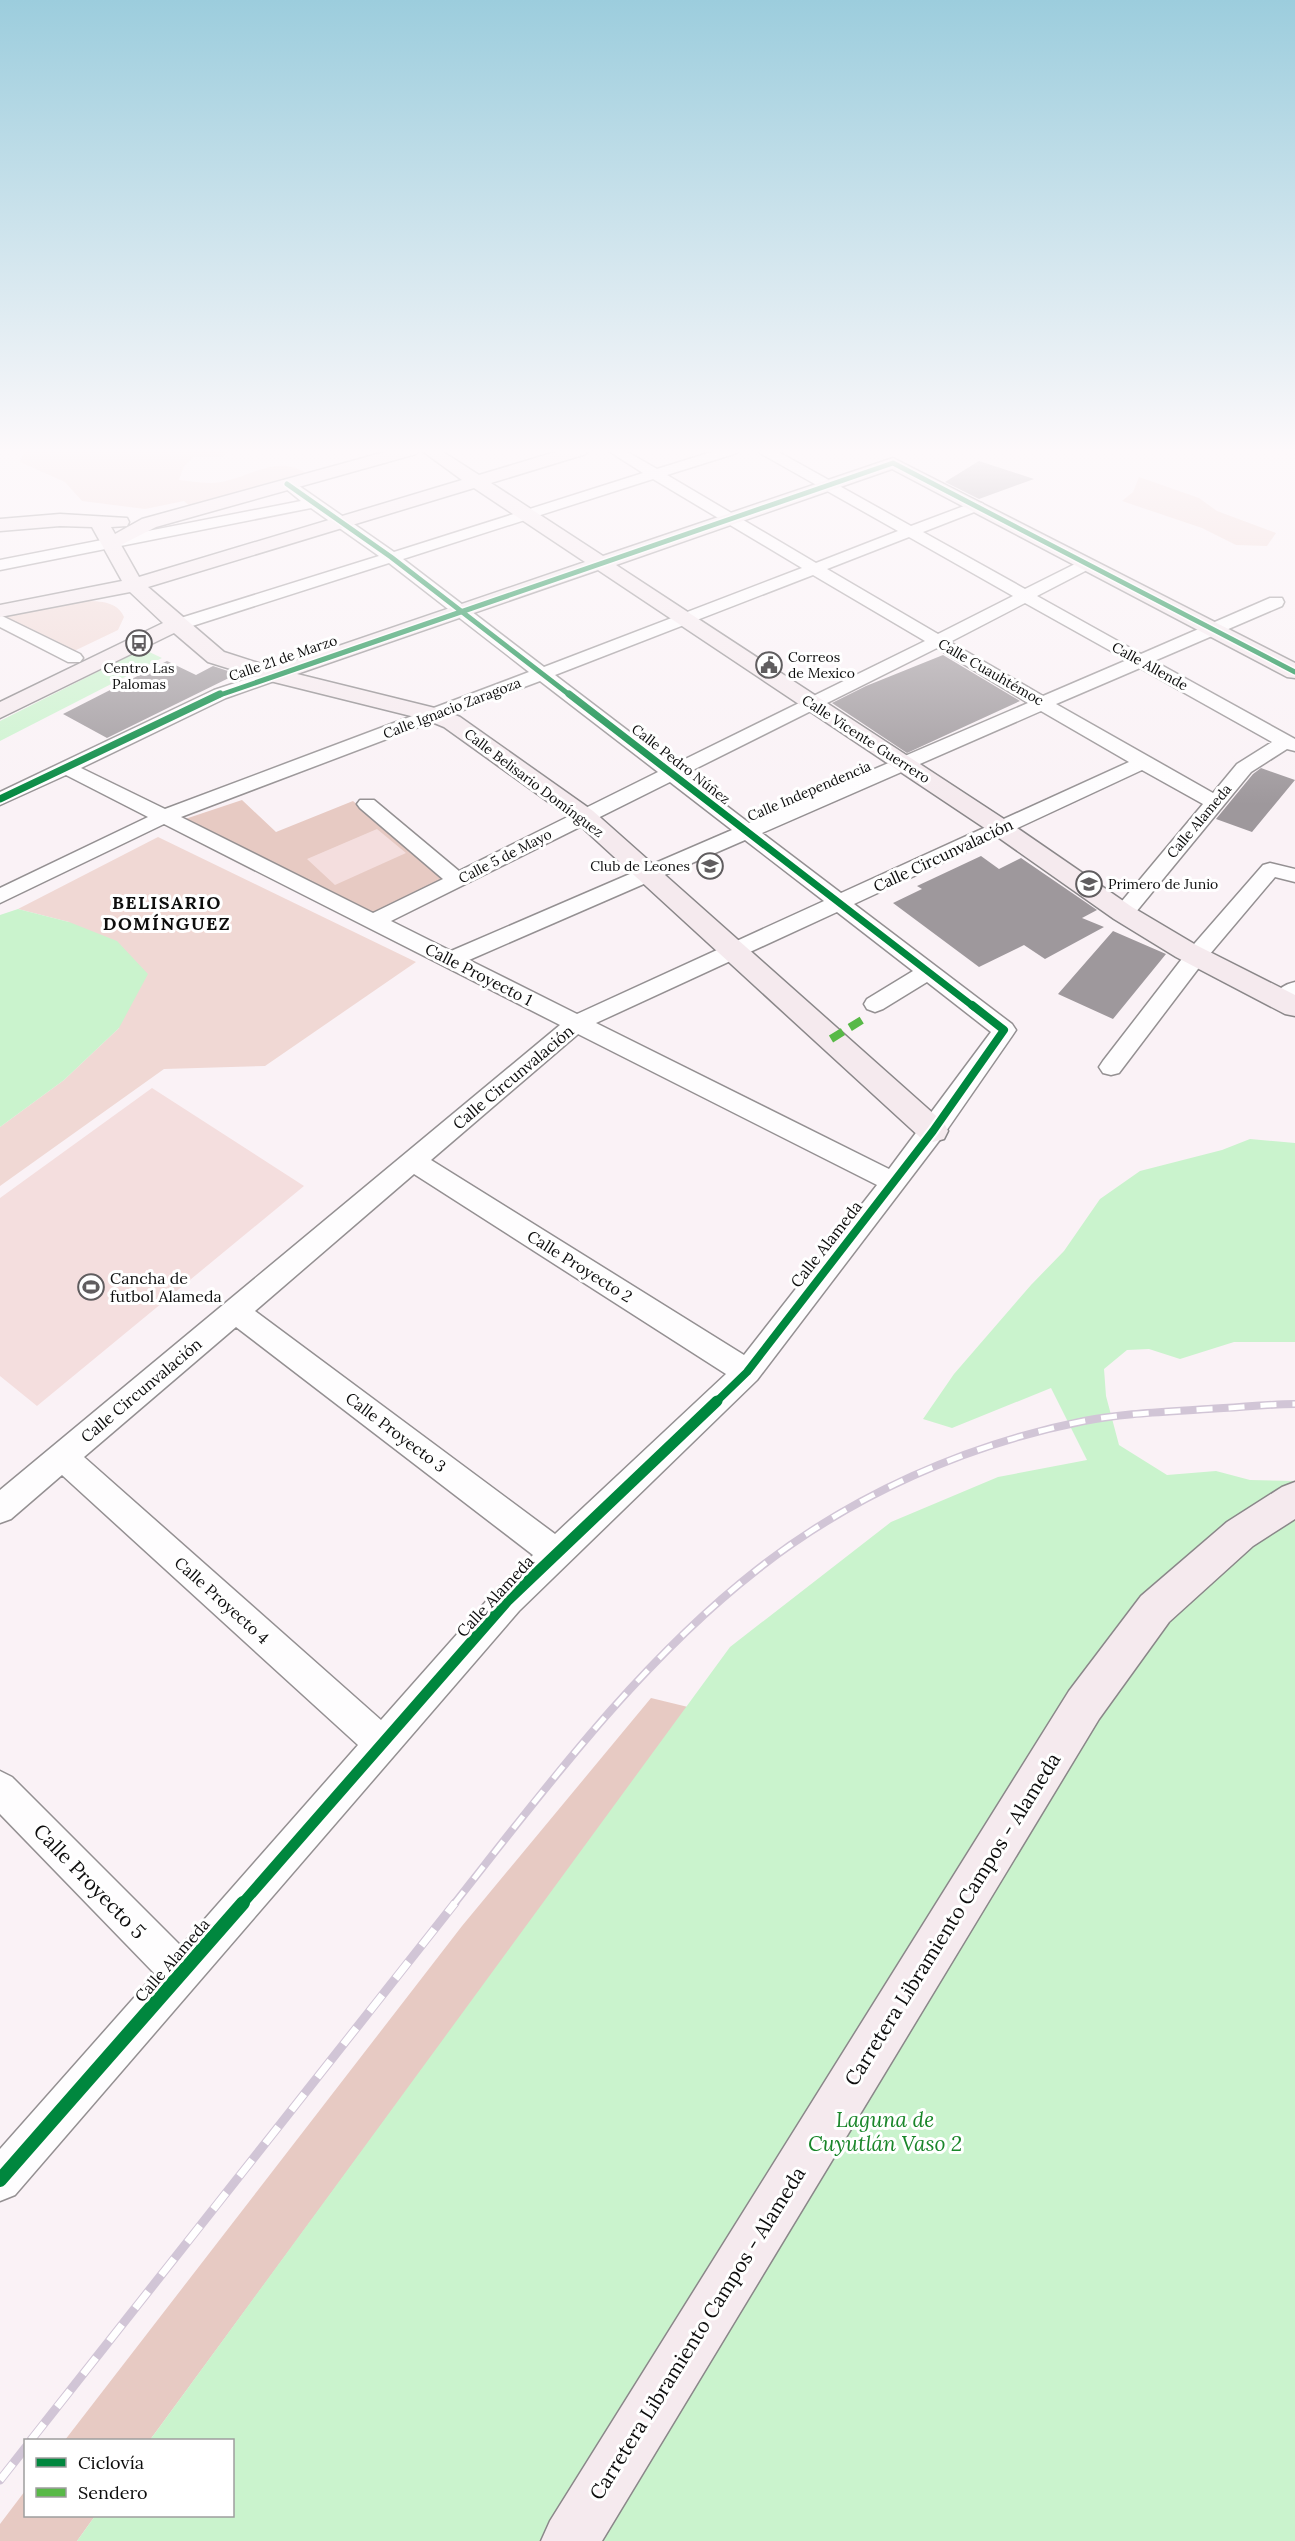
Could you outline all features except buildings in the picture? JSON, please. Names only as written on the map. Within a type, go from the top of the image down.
[{"type":"street","points":[[125,569],[145,615]]},
{"type":"street","points":[[0,605],[132,582],[179,569]]},
{"type":"street","points":[[0,611],[145,615],[342,569]]},
{"type":"street","name":"Calle Pedro Núñez","points":[[406,569],[1004,1030]]},
{"type":"street","name":"Calle 21 de Marzo","points":[[0,799],[220,694],[584,569]]},
{"type":"street","name":"Calle Vicente Guerrero","points":[[608,569],[1001,828],[1123,913],[1196,956],[1291,998]]},
{"type":"street","name":"Calle Ignacio Zaragoza","points":[[0,896],[165,816],[816,569]]},
{"type":"street","name":"Calle Cuauhtémoc","points":[[816,569],[1143,763],[1214,802]]},
{"type":"street","name":"Calle Allende","points":[[976,569],[1290,743]]},
{"type":"street","name":"Calle 5 de Mayo","points":[[374,921],[1078,569]]},
{"type":"street","points":[[1096,569],[1295,672]]},
{"type":"street","points":[[132,582],[145,615]]},
{"type":"street","name":"Calle Independencia","points":[[451,960],[1046,704],[1276,602]]},
{"type":"street","points":[[0,695],[74,658],[145,615]]},
{"type":"street","points":[[0,711],[145,615]]},
{"type":"street","name":"Calle Belisario Domínguez","points":[[145,615],[197,642],[216,657],[274,675],[435,715],[452,722],[584,816],[933,1131]]},
{"type":"street","points":[[0,620],[74,658]]},
{"type":"street","name":"Calle Alameda","points":[[1123,913],[1244,768],[1290,743]]},
{"type":"street","name":"Calle Circunvalación","points":[[0,1509],[577,1023],[1143,763]]},
{"type":"street","name":"Calle Proyecto 1","points":[[65,767],[893,1182]]},
{"type":"street","points":[[367,804],[457,880]]},
{"type":"street","points":[[1111,1067],[1196,956],[1270,869],[1295,876]]},
{"type":"street","points":[[875,1004],[928,972]]},
{"type":"street","name":"Calle Alameda","points":[[0,2180],[508,1600],[747,1372],[933,1131],[1004,1030]]},
{"type":"street","name":"Calle Proyecto 2","points":[[413,1161],[747,1372]]},
{"type":"street","name":"Calle Proyecto 3","points":[[235,1311],[557,1554]]},
{"type":"street","name":"Calle Proyecto 4","points":[[62,1456],[382,1744]]},
{"type":"street","name":"Carretera Libramiento Campos - Alameda","points":[[570,2541],[1084,1705],[1155,1609],[1240,1534],[1295,1499]]},
{"type":"street","name":"Calle Proyecto 5","points":[[0,1789],[181,1973]]},
{"type":"shaded area","points":[[80,601],[111,604],[121,611],[124,617],[118,630],[72,652],[1,615]]},
{"type":"shaded area","points":[[242,800],[276,832],[353,801],[447,880],[367,918],[182,820]]},
{"type":"shaded area","points":[[377,829],[406,853],[335,885],[307,859]]},
{"type":"shaded area","points":[[158,837],[416,962],[265,1066],[164,1069],[0,1186],[0,1127],[64,1080],[119,1028],[69,922],[18,909]]},
{"type":"shaded area","name":"Cancha de futbol Alameda","points":[[152,1088],[304,1186],[37,1406],[0,1376],[0,1198]]},
{"type":"shaded area","points":[[651,1698],[688,1707],[151,2439],[66,2439],[462,1926]]},
{"type":"shaded area","points":[[24,2492],[24,2517],[94,2517],[77,2541],[0,2541],[0,2524]]},
{"type":"water","points":[[143,649],[162,658],[0,741],[0,721]]},
{"type":"water","points":[[18,909],[69,922],[117,941],[148,974],[119,1028],[64,1080],[0,1127],[0,915]]},
{"type":"water","name":"Laguna de Cuyutlán Vaso 2","points":[[1250,1139],[1295,1143],[1295,1342],[1234,1342],[1180,1359],[1149,1349],[1127,1350],[1104,1369],[1106,1396],[1119,1445],[1167,1475],[1216,1471],[1250,1480],[1295,1481],[1295,2541],[77,2541],[94,2517],[234,2517],[234,2439],[151,2439],[730,1647],[891,1522],[998,1477],[1087,1460],[1051,1388],[952,1428],[923,1419],[954,1374],[1031,1285],[1064,1251],[1100,1199],[1140,1171],[1222,1150]]},
{"type":"railway","points":[[454,1904],[596,1727],[673,1644],[758,1569],[794,1542],[832,1518],[872,1496],[955,1458],[1041,1431],[1099,1418],[1130,1414],[1295,1404]]},
{"type":"railway","points":[[32,2439],[455,1903]]},
{"type":"railway","points":[[0,2480],[24,2450]]},
{"type":"marked path","points":[[831,1039],[862,1020]]},
{"type":"cycle path","points":[[0,2180],[508,1600],[747,1372],[933,1131],[1004,1030],[406,569]]},
{"type":"cycle path","points":[[0,799],[220,694],[585,569]]},
{"type":"cycle path","points":[[1096,569],[1295,672]]},
{"type":"place","name":"Centro Las Palomas","points":[[139,643]]},
{"type":"place","name":"Correos de Mexico","points":[[769,665]]},
{"type":"place","name":"Club de Leones","points":[[710,866]]},
{"type":"place","name":"Primero de Junio","points":[[1089,884]]},
{"type":"place","name":"Cancha de futbol Alameda","points":[[91,1287]]},
{"type":"district","name":"BELISARIO DOMÍNGUEZ","points":[[167,912]]}]
